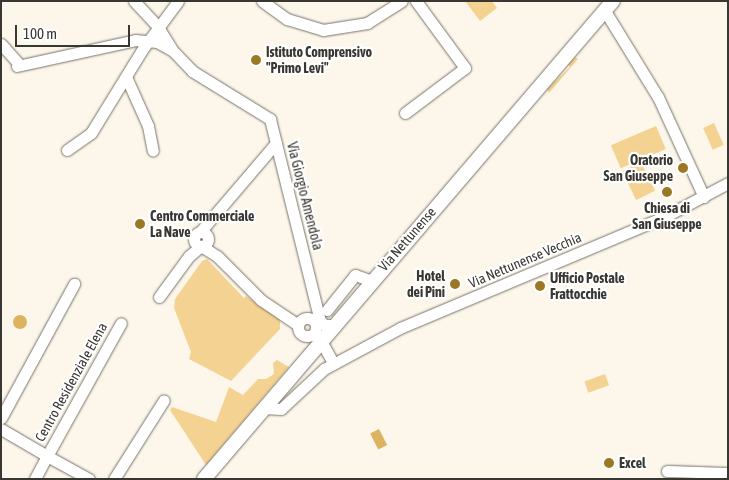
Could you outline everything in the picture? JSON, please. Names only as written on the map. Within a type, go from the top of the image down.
[{"type":"main road","name":"Via Nettunense","points":[[204,479],[609,6]]},
{"type":"street","name":"Via Giorgio Amendola","points":[[134,1],[158,27],[173,51],[192,71],[270,119],[320,321],[325,325],[335,325]]},
{"type":"street","points":[[67,150],[91,133],[128,79],[158,27],[178,1]]},
{"type":"street","points":[[262,1],[276,13],[303,26],[336,30],[367,23],[402,1]]},
{"type":"street","points":[[405,112],[465,68],[416,1]]},
{"type":"street","points":[[609,6],[658,97],[704,197]]},
{"type":"street","points":[[1,44],[18,66],[135,40],[149,41]]},
{"type":"street","name":"Via Giorgio Amendola","points":[[149,41],[173,51]]},
{"type":"street","points":[[128,79],[148,126],[153,151]]},
{"type":"street","points":[[159,297],[202,239],[210,224],[276,143]]},
{"type":"street","name":"Via Nettunense Vecchia","points":[[263,408],[281,409],[334,364],[400,328],[704,197],[728,183]]},
{"type":"street","points":[[202,239],[261,300],[319,344],[334,364]]},
{"type":"street","points":[[327,310],[355,275],[372,281]]},
{"type":"street","points":[[1,418],[74,284]]},
{"type":"street","name":"Centro Residenziale Elena","points":[[35,479],[121,323]]},
{"type":"street","points":[[114,479],[164,400]]},
{"type":"street","name":"Centro Residenziale Elena","points":[[1,429],[89,479]]},
{"type":"street","points":[[667,470],[728,473]]},
{"type":"shaded area","points":[[465,1],[492,1],[497,8],[480,21]]},
{"type":"shaded area","points":[[575,57],[578,59],[549,93],[547,89],[570,67],[568,64]]},
{"type":"shaded area","points":[[714,123],[724,145],[713,150],[703,128]]},
{"type":"shaded area","points":[[656,126],[666,149],[621,168],[611,145]]},
{"type":"shaded area","points":[[641,162],[655,191],[636,200],[622,171]]},
{"type":"shaded area","points":[[207,259],[244,298],[246,296],[280,320],[280,329],[231,381],[189,359],[191,352],[174,308],[175,299],[202,261]]},
{"type":"shaded area","points":[[20,315],[25,317],[27,322],[25,327],[20,329],[15,327],[13,322],[15,317]]},
{"type":"shaded area","points":[[277,360],[289,367],[206,465],[170,410],[172,407],[216,422],[229,387],[243,395],[258,379],[266,379],[274,374],[273,363]]},
{"type":"shaded area","points":[[605,374],[609,385],[588,393],[584,382]]},
{"type":"shaded area","points":[[379,429],[387,445],[378,450],[370,434]]},
{"type":"place","name":"Istituto Comprensivo \"Primo Levi\"","points":[[256,60]]},
{"type":"place","name":"Oratorio San Giuseppe","points":[[683,168]]},
{"type":"place","name":"Chiesa di San Giuseppe","points":[[667,192]]},
{"type":"place","name":"Centro Commerciale La Nave","points":[[140,224]]},
{"type":"place","name":"Hotel dei Pini","points":[[455,284]]},
{"type":"place","name":"Ufficio Postale Frattocchie","points":[[540,286]]},
{"type":"place","name":"Excel","points":[[609,463]]}]
